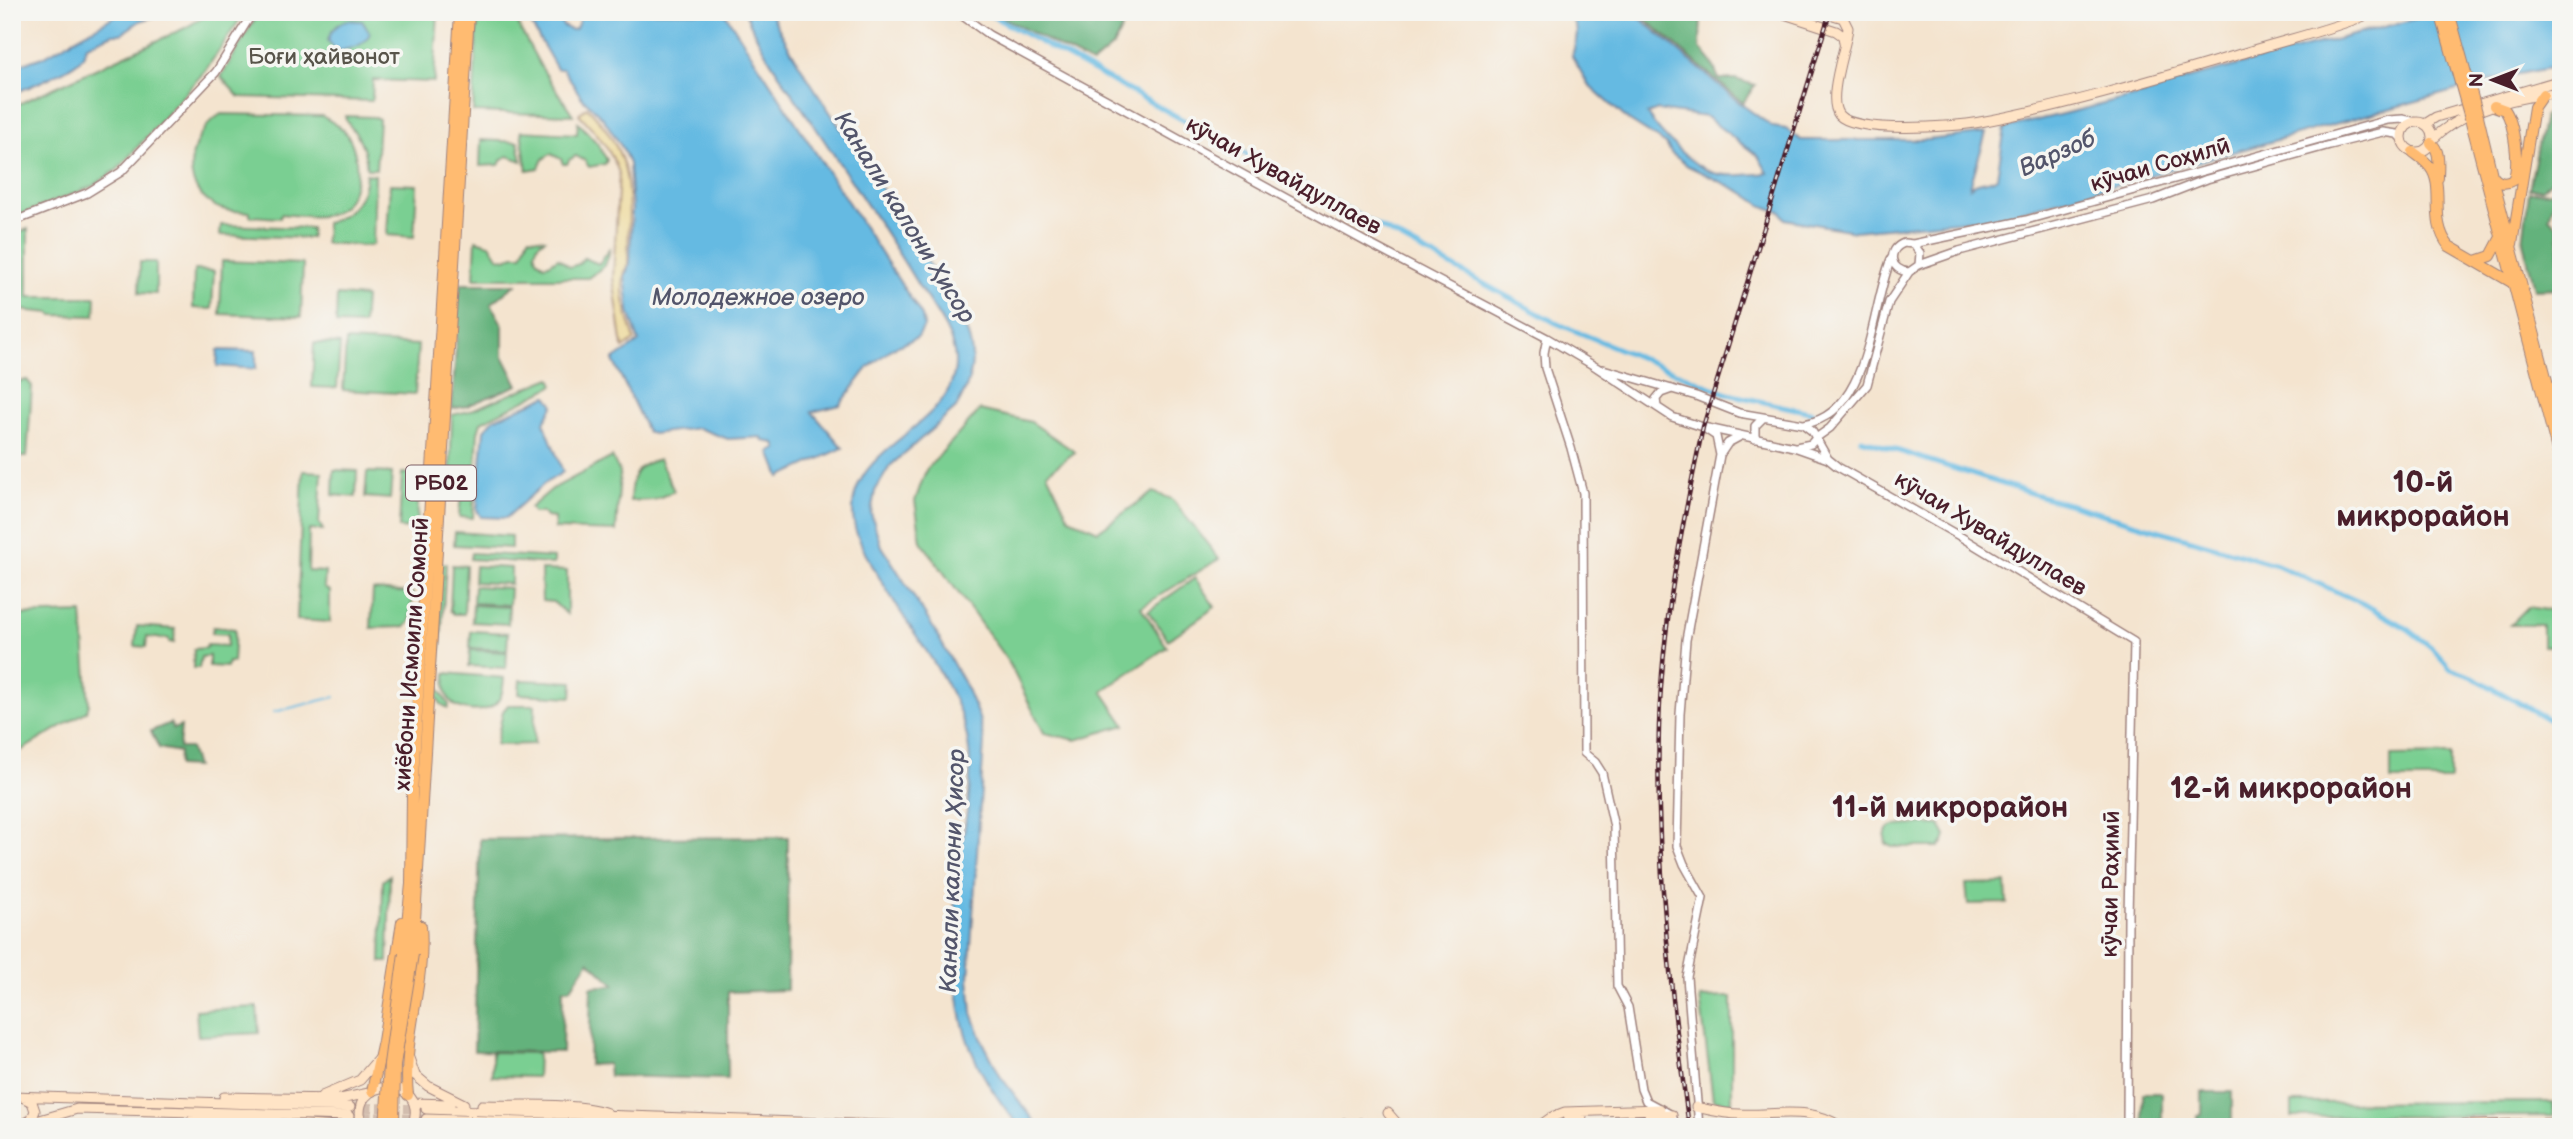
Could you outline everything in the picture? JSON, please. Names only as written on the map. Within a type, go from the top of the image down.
[{"type":"highway","name":"хиёбони Исмоили Сомонӣ","points":[[394,1127],[395,1065],[408,954],[413,781],[460,12]]},
{"type":"highway","name":"хиёбони Исмоили Сомонӣ","points":[[385,1127],[388,1065],[417,897],[469,12]]},
{"type":"highway","points":[[2441,12],[2492,175],[2561,433]]},
{"type":"highway","points":[[2449,12],[2500,239],[2561,465]]},
{"type":"highway","points":[[2511,248],[2534,107],[2543,94]]},
{"type":"highway","points":[[2492,175],[2495,180],[2505,183],[2512,180],[2516,171],[2512,125],[2507,113],[2494,106]]},
{"type":"highway","points":[[2432,142],[2438,154],[2436,192],[2438,226],[2442,237],[2449,246],[2514,284]]},
{"type":"highway","points":[[2413,152],[2431,168],[2436,192]]},
{"type":"highway","points":[[2476,261],[2491,256],[2500,239]]},
{"type":"highway","name":"РБ02","points":[[370,1092],[380,1057],[405,896],[411,877]]},
{"type":"highway","name":"РБ02","points":[[411,1099],[409,1057],[422,940],[417,897]]},
{"type":"main road","points":[[1778,12],[1836,31],[1843,36],[1844,45]]},
{"type":"main road","points":[[1823,12],[1843,19],[1848,30],[1834,100],[1835,108],[1843,119],[1860,125],[1890,127],[1977,123],[2142,82],[2374,12]]},
{"type":"main road","name":"кӯчаи Соҳилӣ","points":[[2421,123],[2443,114],[2561,80]]},
{"type":"main road","points":[[2432,142],[2431,131],[2421,123],[2408,124],[2403,131],[2404,145],[2413,152],[2422,152],[2453,122],[2494,106],[2561,92]]},
{"type":"main road","points":[[316,1098],[360,1080],[380,1057]]},
{"type":"main road","points":[[409,1057],[415,1075],[428,1086],[464,1104]]},
{"type":"main road","points":[[174,1101],[237,1097],[340,1099],[387,1086],[402,1090],[411,1099],[416,1117],[412,1127]]},
{"type":"main road","points":[[363,1127],[360,1113],[364,1099],[370,1092]]},
{"type":"main road","points":[[15,1096],[174,1101],[349,1111],[174,1113],[76,1109],[19,1126]]},
{"type":"main road","points":[[15,1096],[32,1102],[35,1111],[32,1120],[19,1126]]},
{"type":"main road","points":[[411,1099],[464,1104],[574,1107],[597,1110],[610,1122],[940,1127]]},
{"type":"main road","points":[[1638,1111],[1646,1101]]},
{"type":"main road","points":[[1696,1107],[1738,1114],[1816,1114],[1832,1119],[1841,1127]]},
{"type":"main road","points":[[1538,1127],[1565,1112],[1660,1109]]},
{"type":"main road","points":[[174,1113],[220,1121],[338,1127]]},
{"type":"main road","points":[[426,1114],[690,1127]]},
{"type":"main road","points":[[1388,1114],[1400,1127]]},
{"type":"main road","points":[[1816,1114],[1819,1118],[1818,1127]]},
{"type":"main road","points":[[1565,1127],[1569,1119],[1574,1117],[1675,1121]]},
{"type":"main road","points":[[2398,1127],[2561,1123]]},
{"type":"street","points":[[12,222],[87,193],[121,172],[216,72],[253,12]]},
{"type":"street","name":"кӯчаи Хувайдуллаев","points":[[957,12],[1013,48],[1375,247],[1547,338],[1672,417],[1828,458]]},
{"type":"street","name":"кӯчаи Соҳилӣ","points":[[1892,258],[1894,249],[1904,243],[1913,244],[2026,220],[2388,120],[2421,123]]},
{"type":"street","name":"кӯчаи Соҳилӣ","points":[[1816,438],[1830,428],[1867,385],[1889,302],[1909,272],[1919,265],[1959,251],[2153,200],[2207,179],[2330,145],[2383,132],[2397,134],[2402,139]]},
{"type":"street","points":[[2026,220],[2030,233]]},
{"type":"street","points":[[1913,244],[1920,253],[1919,265]]},
{"type":"street","points":[[1892,258],[1897,269],[1909,272]]},
{"type":"street","points":[[1804,424],[1830,415],[1854,387],[1892,258]]},
{"type":"street","points":[[1547,338],[1545,368],[1583,493],[1584,753],[1595,762],[1601,773],[1614,827],[1617,986],[1628,1007],[1641,1089],[1646,1101],[1675,1121]]},
{"type":"street","name":"кӯчаи Хувайдуллаев","points":[[1596,367],[1672,388],[1739,413],[1804,424],[1812,431],[1828,458],[1838,467],[1961,537],[2134,642]]},
{"type":"street","points":[[1657,407],[1656,399],[1661,393],[1672,388]]},
{"type":"street","points":[[1755,439],[1755,426],[1763,418]]},
{"type":"street","points":[[1703,427],[1716,436],[1720,456]]},
{"type":"street","points":[[1699,1123],[1687,977],[1703,898],[1677,846],[1680,714],[1686,640],[1720,456],[1728,443],[1741,436]]},
{"type":"street","points":[[1794,447],[1811,443],[1816,438]]},
{"type":"street","name":"кӯчаи Раҳимӣ","points":[[2127,1127],[2134,642]]},
{"type":"green space","points":[[212,12],[245,12],[205,71],[118,169],[93,186],[12,218],[12,107],[185,28]]},
{"type":"green space","name":"Боғи ҳайвонот","points":[[259,12],[438,12],[434,82],[373,80],[372,101],[239,97],[221,77]]},
{"type":"green space","points":[[478,12],[511,12],[541,67],[573,115],[473,112]]},
{"type":"green space","points":[[992,12],[1130,12],[1113,46],[1092,64]]},
{"type":"green space","points":[[1637,12],[1701,12],[1700,48],[1711,61],[1719,79],[1735,79],[1755,85],[1743,103]]},
{"type":"green space","points":[[2561,107],[2556,176],[2542,189],[2529,189],[2544,116],[2553,108]]},
{"type":"green space","points":[[221,114],[322,116],[337,125],[351,141],[355,153],[356,177],[348,200],[331,214],[281,214],[280,218],[250,216],[250,212],[226,210],[213,205],[201,196],[194,184],[192,158],[202,133]]},
{"type":"green space","points":[[345,116],[379,119],[376,169],[367,169],[361,143]]},
{"type":"green space","points":[[578,122],[597,143],[607,160],[605,164],[589,167],[576,156],[563,164],[561,159],[551,154],[543,159],[539,168],[527,170],[521,131],[577,134]]},
{"type":"green space","points":[[481,140],[518,142],[522,161],[508,156],[502,159],[499,165],[480,166]]},
{"type":"green space","points":[[366,174],[375,175],[373,244],[325,243],[326,223],[342,216],[355,205],[363,191]]},
{"type":"green space","points":[[390,184],[417,185],[414,237],[387,235]]},
{"type":"green space","points":[[2558,191],[2549,217],[2558,227],[2561,288],[2535,289],[2523,242],[2529,192]]},
{"type":"green space","points":[[221,225],[311,228],[311,238],[220,235]]},
{"type":"green space","points":[[28,229],[28,297],[96,297],[95,316],[52,315],[19,310],[12,315],[12,235]]},
{"type":"green space","points":[[529,237],[545,239],[538,244],[535,252],[537,259],[544,265],[558,258],[570,267],[579,264],[584,258],[599,264],[609,249],[607,259],[603,266],[588,278],[474,278],[476,240],[490,244],[498,257],[506,259],[522,255]]},
{"type":"green space","points":[[222,261],[303,264],[301,317],[220,314]]},
{"type":"green space","points":[[140,262],[156,262],[156,294],[139,293]]},
{"type":"green space","points":[[194,270],[214,271],[212,309],[193,308]]},
{"type":"green space","points":[[460,284],[516,284],[491,304],[503,326],[503,356],[518,385],[467,406],[452,409]]},
{"type":"green space","points":[[337,295],[365,297],[363,325],[336,324]]},
{"type":"green space","points":[[346,341],[418,345],[415,394],[343,390]]},
{"type":"green space","points":[[314,343],[340,344],[337,388],[312,387]]},
{"type":"green space","points":[[551,378],[554,385],[481,422],[478,432],[473,518],[459,517],[462,483],[450,481],[452,415],[469,411]]},
{"type":"green space","points":[[27,380],[32,386],[27,457],[12,457],[12,384]]},
{"type":"green space","points":[[980,410],[1031,422],[1075,452],[1047,473],[1069,518],[1098,531],[1153,492],[1172,499],[1219,559],[1141,607],[1167,647],[1102,691],[1125,725],[1076,740],[1044,733],[1009,663],[921,541],[915,501],[926,470]]},
{"type":"green space","points":[[612,457],[620,473],[616,531],[555,529],[554,518],[546,517],[543,513],[534,513],[530,508],[552,489]]},
{"type":"green space","points":[[659,459],[674,491],[654,500],[630,501],[631,485],[636,473],[644,465]]},
{"type":"green space","points":[[334,470],[357,471],[356,497],[333,495]]},
{"type":"green space","points":[[303,471],[322,472],[319,523],[323,530],[309,530],[308,571],[325,572],[324,588],[330,591],[330,622],[297,620]]},
{"type":"green space","points":[[367,472],[392,473],[390,499],[365,497]]},
{"type":"green space","points":[[402,473],[413,474],[419,480],[417,529],[399,528]]},
{"type":"green space","points":[[455,532],[511,536],[511,548],[454,545]]},
{"type":"green space","points":[[471,553],[554,558],[554,564],[470,559]]},
{"type":"green space","points":[[441,564],[446,564],[438,688],[449,705],[448,708],[441,704],[434,692]]},
{"type":"green space","points":[[452,565],[466,566],[464,614],[454,614],[450,610]]},
{"type":"green space","points":[[475,566],[511,568],[511,584],[474,582]]},
{"type":"green space","points":[[541,570],[567,571],[567,614],[553,602],[542,601]]},
{"type":"green space","points":[[1195,578],[1215,607],[1168,640],[1148,611]]},
{"type":"green space","points":[[474,586],[510,588],[509,605],[473,603]]},
{"type":"green space","points":[[373,590],[413,593],[410,622],[405,627],[371,628]]},
{"type":"green space","points":[[473,605],[509,607],[508,624],[472,622]]},
{"type":"green space","points":[[2528,607],[2559,612],[2559,627],[2550,627],[2550,646],[2542,646],[2542,625],[2510,625]]},
{"type":"green space","points":[[82,613],[89,704],[87,711],[12,756],[12,615]]},
{"type":"green space","points":[[137,626],[175,629],[174,643],[169,642],[169,639],[147,637],[146,647],[135,646]]},
{"type":"green space","points":[[213,627],[235,629],[233,662],[228,662],[227,667],[209,666],[209,656],[201,657],[199,668],[193,668],[194,649],[206,648],[207,645],[227,646],[228,634],[212,633]]},
{"type":"green space","points":[[471,631],[508,633],[507,650],[470,648]]},
{"type":"green space","points":[[470,650],[507,652],[506,668],[469,666]]},
{"type":"green space","points":[[446,673],[504,678],[501,695],[495,704],[483,710],[462,708],[447,695]]},
{"type":"green space","points":[[520,680],[573,682],[572,697],[519,694]]},
{"type":"green space","points":[[508,705],[535,705],[534,744],[496,745],[503,711]]},
{"type":"green space","points":[[170,723],[173,729],[181,726],[179,748],[190,748],[196,767],[178,766],[179,752],[159,748],[151,731]]},
{"type":"green space","points":[[2450,755],[2450,780],[2391,780],[2391,756]]},
{"type":"green space","points":[[1940,825],[1946,836],[1939,847],[1892,847],[1886,844],[1887,830],[1893,826]]},
{"type":"green space","points":[[788,837],[787,990],[728,992],[728,1079],[609,1076],[608,1064],[589,1065],[591,987],[615,985],[589,961],[570,989],[563,989],[562,1052],[474,1051],[480,839]]},
{"type":"green space","points":[[390,875],[388,962],[381,962],[383,881]]},
{"type":"green space","points":[[2006,883],[2007,903],[1968,904],[1966,884]]},
{"type":"green space","points":[[1732,997],[1732,1103],[1713,1100],[1700,998]]},
{"type":"green space","points":[[257,1007],[259,1033],[198,1036],[196,1010]]},
{"type":"green space","points":[[492,1052],[538,1053],[537,1077],[492,1076]]},
{"type":"green space","points":[[2202,1092],[2232,1092],[2232,1125],[2197,1125],[2197,1115],[2202,1114]]},
{"type":"green space","points":[[2143,1093],[2162,1093],[2162,1125],[2148,1125],[2143,1119]]},
{"type":"green space","points":[[2553,1102],[2554,1116],[2292,1117],[2292,1103]]},
{"type":"sand","points":[[587,107],[615,144],[627,180],[628,264],[623,292],[635,340],[623,348],[613,278],[619,173],[602,141],[579,114]]},
{"type":"water","points":[[122,12],[169,12],[140,21],[121,34],[113,34],[87,45],[83,56],[72,66],[12,94],[12,67],[43,57]]},
{"type":"water","name":"Молодежное озеро","points":[[524,12],[562,12],[559,18],[563,26],[571,30],[576,29],[580,18],[576,12],[724,12],[922,316],[924,326],[918,337],[891,349],[868,368],[840,405],[812,412],[843,448],[780,477],[770,452],[777,449],[775,443],[763,441],[762,437],[728,439],[698,428],[652,434],[647,431],[613,360],[639,342],[629,311],[625,276],[630,263],[632,209],[629,164],[623,149],[603,118],[582,98],[563,69],[557,69]]},
{"type":"water","points":[[745,12],[770,12],[809,81],[918,246],[958,312],[969,338],[971,371],[956,408],[890,466],[875,491],[871,513],[880,543],[934,629],[967,689],[979,718],[984,742],[969,978],[972,1013],[1001,1077],[1039,1127],[1020,1127],[1002,1104],[976,1061],[961,1017],[955,967],[955,893],[968,808],[970,772],[967,737],[962,719],[936,665],[885,587],[865,553],[855,528],[854,500],[863,477],[879,457],[938,405],[951,384],[954,350],[941,321],[867,204],[776,70]]},
{"type":"water","name":"Варзоб","points":[[1563,12],[1633,12],[1741,104],[1773,127],[1786,129],[1801,140],[1928,140],[1986,133],[1970,187],[1997,177],[2005,128],[2149,93],[2189,78],[2441,12],[2561,12],[2561,66],[2507,76],[1982,222],[1969,220],[1854,231],[1785,219],[1781,212],[1763,206],[1744,193],[1688,166],[1671,153],[1666,144],[1628,120],[1588,84],[1572,56],[1577,32]],"holes":[[[1658,110],[1706,117],[1758,156],[1768,173],[1729,175],[1709,171],[1678,150],[1647,114]]]},
{"type":"water","points":[[347,20],[362,21],[370,33],[362,43],[341,51],[328,41],[335,28]]},
{"type":"water","points":[[218,350],[256,351],[256,369],[217,366]]},
{"type":"water","points":[[547,396],[554,405],[544,422],[563,472],[544,484],[506,518],[481,517],[477,510],[484,430],[494,419]]},
{"type":"waterway","points":[[985,12],[1556,323],[1728,394],[1814,413]]},
{"type":"waterway","points":[[1861,439],[2034,494],[2277,565],[2366,605],[2408,629],[2431,647],[2451,669],[2473,677],[2548,719],[2561,721]]},
{"type":"waterway","points":[[274,712],[335,697]]},
{"type":"tunnel","points":[[350,1107],[421,1109]]},
{"type":"tunnel","points":[[349,1116],[426,1119]]},
{"type":"railway","points":[[1689,1127],[1671,977],[1659,827],[1659,726],[1664,650],[1681,538],[1703,427],[1830,12]]},
{"type":"district","name":"10-й микрорайон","points":[[2423,499]]},
{"type":"district","name":"12-й микрорайон","points":[[2291,788]]},
{"type":"district","name":"11-й микрорайон","points":[[1950,807]]},
{"type":"water label","name":"Канали калони Ҳисор","points":[[905,217]]},
{"type":"water label","name":"Канали калони Ҳисор","points":[[952,871]]}]
